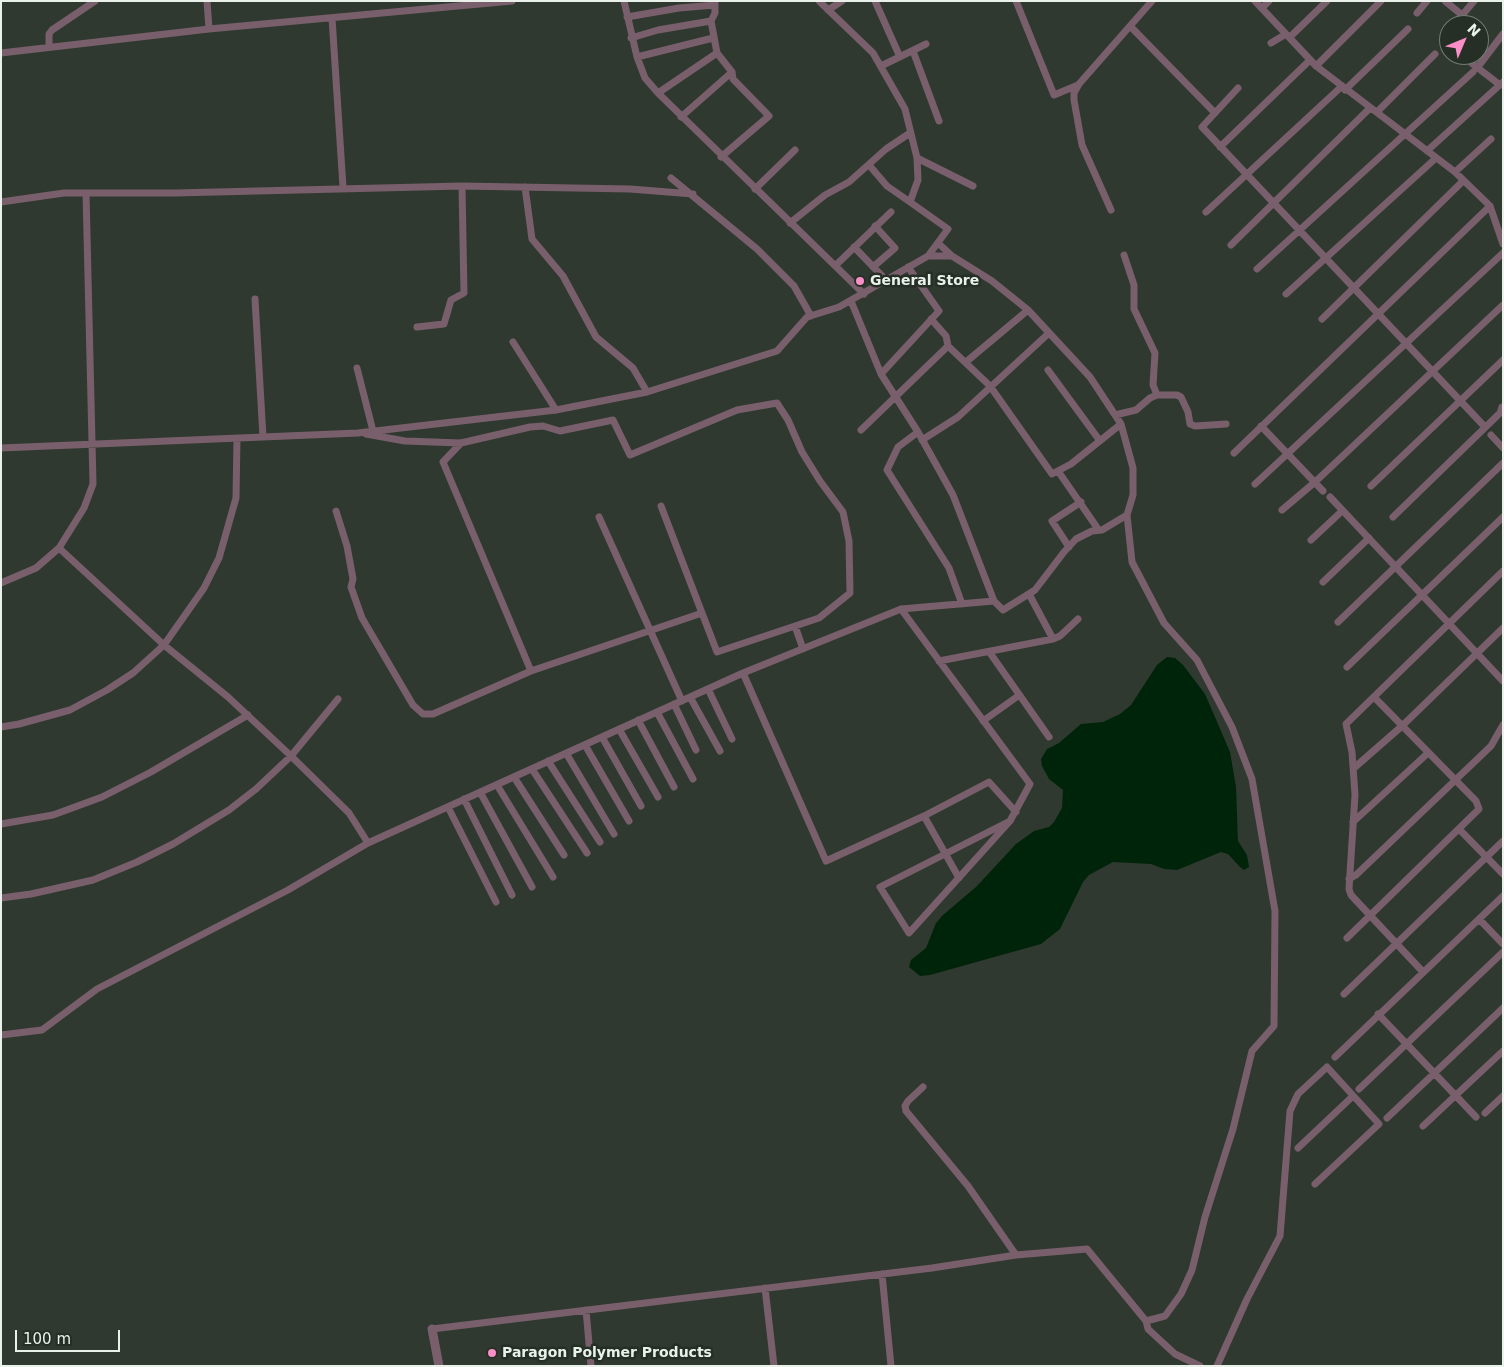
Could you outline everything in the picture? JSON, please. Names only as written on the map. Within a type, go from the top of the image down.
[{"type":"street","points":[[82,1],[82,12]]},
{"type":"street","points":[[48,47],[49,34],[52,30],[82,12],[95,1]]},
{"type":"street","points":[[207,1],[209,29]]},
{"type":"street","points":[[1,53],[209,29],[512,1]]},
{"type":"street","points":[[624,1],[631,38],[637,57],[645,78],[658,94],[864,294]]},
{"type":"street","points":[[819,1],[873,52],[905,109],[917,158],[918,180],[910,202]]},
{"type":"street","points":[[828,10],[842,1]]},
{"type":"street","points":[[875,1],[900,57]]},
{"type":"street","points":[[1016,1],[1054,95],[1079,84]]},
{"type":"street","points":[[1111,210],[1082,145],[1074,93],[1079,84],[1152,1]]},
{"type":"street","points":[[1255,1],[1313,63],[1343,88],[1455,172],[1490,206],[1503,244]]},
{"type":"street","points":[[1262,8],[1269,1]]},
{"type":"street","points":[[1271,43],[1288,36],[1327,1]]},
{"type":"street","points":[[1220,148],[1381,1]]},
{"type":"street","points":[[1418,13],[1426,1]]},
{"type":"street","points":[[1445,1],[1462,15],[1474,1]]},
{"type":"street","points":[[627,17],[715,3],[715,13],[711,21],[717,52],[732,72],[734,79],[769,116],[721,157]]},
{"type":"street","points":[[332,18],[343,187]]},
{"type":"street","points":[[631,38],[658,30],[711,21]]},
{"type":"street","points":[[1131,27],[1215,113]]},
{"type":"street","points":[[1206,212],[1408,29]]},
{"type":"street","points":[[1258,269],[1475,70],[1503,34]]},
{"type":"street","points":[[637,57],[713,38]]},
{"type":"street","points":[[881,66],[926,44]]},
{"type":"street","points":[[913,51],[939,120]]},
{"type":"street","points":[[658,94],[717,52]]},
{"type":"street","points":[[1231,245],[1435,54]]},
{"type":"street","points":[[1427,151],[1485,96],[1501,84],[1475,70],[1470,65]]},
{"type":"street","points":[[681,117],[732,72]]},
{"type":"street","points":[[1238,88],[1202,127],[1485,428]]},
{"type":"street","points":[[790,223],[825,195],[849,182],[886,149],[910,133]]},
{"type":"street","points":[[1455,172],[1491,140]]},
{"type":"street","points":[[755,189],[795,150]]},
{"type":"street","points":[[917,158],[973,186]]},
{"type":"street","points":[[1286,294],[1436,158]]},
{"type":"street","points":[[1,448],[358,433],[556,410],[647,392],[777,351],[807,317],[851,301],[928,256],[948,229],[887,186],[869,165]]},
{"type":"street","points":[[671,178],[757,249],[794,286],[811,316]]},
{"type":"street","points":[[1322,319],[1463,181]]},
{"type":"street","points":[[417,328],[444,324],[451,300],[464,293],[462,186]]},
{"type":"street","points":[[1,202],[64,193],[175,193],[343,187],[462,186],[630,189],[692,194]]},
{"type":"street","points":[[525,187],[532,240],[563,276],[596,337],[633,368],[647,392]]},
{"type":"street","points":[[1,584],[36,568],[59,548],[84,508],[93,484],[86,193]]},
{"type":"street","points":[[1234,453],[1490,206]]},
{"type":"street","points":[[836,265],[891,212]]},
{"type":"street","points":[[873,267],[895,248],[875,226]]},
{"type":"street","points":[[938,243],[952,256],[992,281],[1028,310],[1090,378],[1121,424],[1133,468],[1133,495],[1127,515],[1132,562],[1164,623],[1197,660],[1232,727],[1252,779],[1275,911],[1274,1026],[1252,1051],[1233,1129],[1205,1218],[1192,1270],[1181,1294],[1165,1316],[1146,1321]]},
{"type":"street","points":[[854,247],[886,280]]},
{"type":"street","points":[[1255,484],[1503,252]]},
{"type":"street","points":[[1124,255],[1134,285],[1134,308],[1155,353],[1153,388],[1157,395]]},
{"type":"street","points":[[928,256],[952,256]]},
{"type":"street","points":[[881,374],[939,311],[908,267]]},
{"type":"street","points":[[255,299],[263,437]]},
{"type":"street","points":[[851,301],[881,374],[894,398],[918,432],[954,495],[994,601],[1003,610],[1029,594],[1045,579],[1076,539],[1098,529],[1102,530],[1127,515]]},
{"type":"street","points":[[1282,510],[1315,482],[1503,305]]},
{"type":"street","points":[[966,362],[1028,310]]},
{"type":"street","points":[[931,319],[946,336],[948,346],[990,386],[1052,474],[1071,464],[1121,424]]},
{"type":"street","points":[[922,440],[958,417],[1049,333]]},
{"type":"street","points":[[512,342],[556,410]]},
{"type":"street","points":[[861,430],[948,346]]},
{"type":"street","points":[[1371,486],[1503,360]]},
{"type":"street","points":[[357,368],[373,431]]},
{"type":"street","points":[[1048,370],[1100,441]]},
{"type":"street","points":[[1115,415],[1136,410],[1150,398],[1157,395],[1177,395],[1181,397],[1190,424],[1195,426],[1226,424]]},
{"type":"street","points":[[358,433],[405,441],[461,443],[530,427],[543,426],[560,431],[614,420],[630,455],[737,410],[777,404],[788,420],[802,452],[843,512],[848,541],[850,593],[819,618],[717,652],[661,506]]},
{"type":"street","points":[[1393,517],[1500,413],[1502,407]]},
{"type":"street","points":[[1261,426],[1323,491]]},
{"type":"street","points":[[918,432],[898,447],[888,470],[949,568],[962,604]]},
{"type":"street","points":[[1490,435],[1503,448]]},
{"type":"street","points":[[1,727],[70,710],[133,673],[164,645],[204,588],[219,558],[236,498],[237,439]]},
{"type":"street","points":[[461,443],[443,462],[531,671]]},
{"type":"street","points":[[1338,622],[1503,463]]},
{"type":"street","points":[[1058,471],[1098,529]]},
{"type":"street","points":[[1330,497],[1503,681]]},
{"type":"street","points":[[1069,547],[1052,521],[1081,502]]},
{"type":"street","points":[[336,511],[347,546],[354,579],[350,587],[362,618],[413,706],[423,714],[433,714],[531,671],[702,612]]},
{"type":"street","points":[[1311,540],[1342,511]]},
{"type":"street","points":[[598,517],[682,700]]},
{"type":"street","points":[[1347,666],[1503,517]]},
{"type":"street","points":[[1324,582],[1368,538]]},
{"type":"street","points":[[59,548],[164,645],[248,715],[291,756],[349,813],[368,843]]},
{"type":"street","points":[[1423,972],[1351,895],[1349,879],[1354,768],[1346,724],[1503,572]]},
{"type":"street","points":[[1029,594],[1053,639]]},
{"type":"street","points":[[1,1035],[42,1030],[97,989],[288,890],[368,843],[743,673],[901,609],[994,601]]},
{"type":"street","points":[[901,609],[1030,784],[1010,821],[909,933],[880,887],[1010,821]]},
{"type":"street","points":[[939,661],[990,653],[1053,639],[1060,636],[1078,619]]},
{"type":"street","points":[[795,626],[802,649]]},
{"type":"street","points":[[1354,768],[1402,726],[1503,628]]},
{"type":"street","points":[[990,653],[1018,696],[1049,737]]},
{"type":"street","points":[[743,673],[826,861],[924,816],[989,782],[1016,812]]},
{"type":"street","points":[[708,689],[732,739]]},
{"type":"street","points":[[983,721],[1018,696]]},
{"type":"street","points":[[1347,938],[1479,809],[1476,802],[1374,696]]},
{"type":"street","points":[[690,697],[720,751]]},
{"type":"street","points":[[1,898],[32,894],[93,880],[137,862],[173,844],[229,810],[291,756],[338,698]]},
{"type":"street","points":[[674,704],[696,750]]},
{"type":"street","points":[[657,712],[692,779]]},
{"type":"street","points":[[1,824],[53,815],[102,797],[151,772],[248,715]]},
{"type":"street","points":[[638,720],[674,787]]},
{"type":"street","points":[[1349,879],[1356,875],[1491,746],[1503,725]]},
{"type":"street","points":[[619,729],[658,797]]},
{"type":"street","points":[[602,737],[641,806]]},
{"type":"street","points":[[585,745],[629,821]]},
{"type":"street","points":[[566,753],[614,834]]},
{"type":"street","points":[[1353,822],[1428,753]]},
{"type":"street","points":[[548,761],[600,842]]},
{"type":"street","points":[[532,769],[587,853]]},
{"type":"street","points":[[514,777],[564,854]]},
{"type":"street","points":[[496,785],[553,877]]},
{"type":"street","points":[[480,792],[532,887]]},
{"type":"street","points":[[464,800],[512,895]]},
{"type":"street","points":[[448,807],[496,902]]},
{"type":"street","points":[[924,816],[959,878]]},
{"type":"street","points":[[1459,829],[1503,874]]},
{"type":"street","points":[[1344,994],[1503,841]]},
{"type":"street","points":[[1335,1057],[1503,896]]},
{"type":"street","points":[[1479,919],[1503,944]]},
{"type":"street","points":[[1359,1089],[1503,952]]},
{"type":"street","points":[[1387,1118],[1503,1008]]},
{"type":"street","points":[[1378,1014],[1476,1117]]},
{"type":"street","points":[[1423,1126],[1503,1051]]},
{"type":"street","points":[[1216,1366],[1247,1299],[1280,1236],[1290,1111],[1298,1094],[1327,1067],[1379,1124],[1315,1184]]},
{"type":"street","points":[[923,1087],[908,1101],[905,1106],[906,1111],[968,1186],[1016,1255]]},
{"type":"street","points":[[1298,1148],[1353,1096]]},
{"type":"street","points":[[1484,1113],[1503,1096]]},
{"type":"street","points":[[439,1366],[432,1329],[882,1274],[1016,1255],[1087,1248],[1146,1321],[1148,1329],[1175,1354],[1200,1366]]},
{"type":"street","points":[[882,1274],[890,1366]]},
{"type":"street","points":[[765,1288],[774,1366]]},
{"type":"street","points":[[586,1310],[592,1366]]},
{"type":"shaded area","points":[[1167,657],[1175,658],[1183,665],[1205,694],[1230,752],[1236,787],[1238,841],[1247,855],[1249,867],[1244,870],[1228,854],[1221,852],[1177,870],[1164,869],[1151,864],[1113,862],[1089,875],[1083,882],[1060,929],[1041,944],[930,975],[920,976],[909,967],[911,960],[926,948],[936,923],[976,887],[1016,844],[1034,831],[1049,827],[1062,808],[1063,790],[1049,779],[1042,766],[1041,759],[1047,749],[1059,743],[1081,724],[1103,722],[1120,714],[1131,705],[1157,665]]},
{"type":"place","name":"General Store","points":[[860,281]]},
{"type":"place","name":"Paragon Polymer Products","points":[[492,1353]]}]
